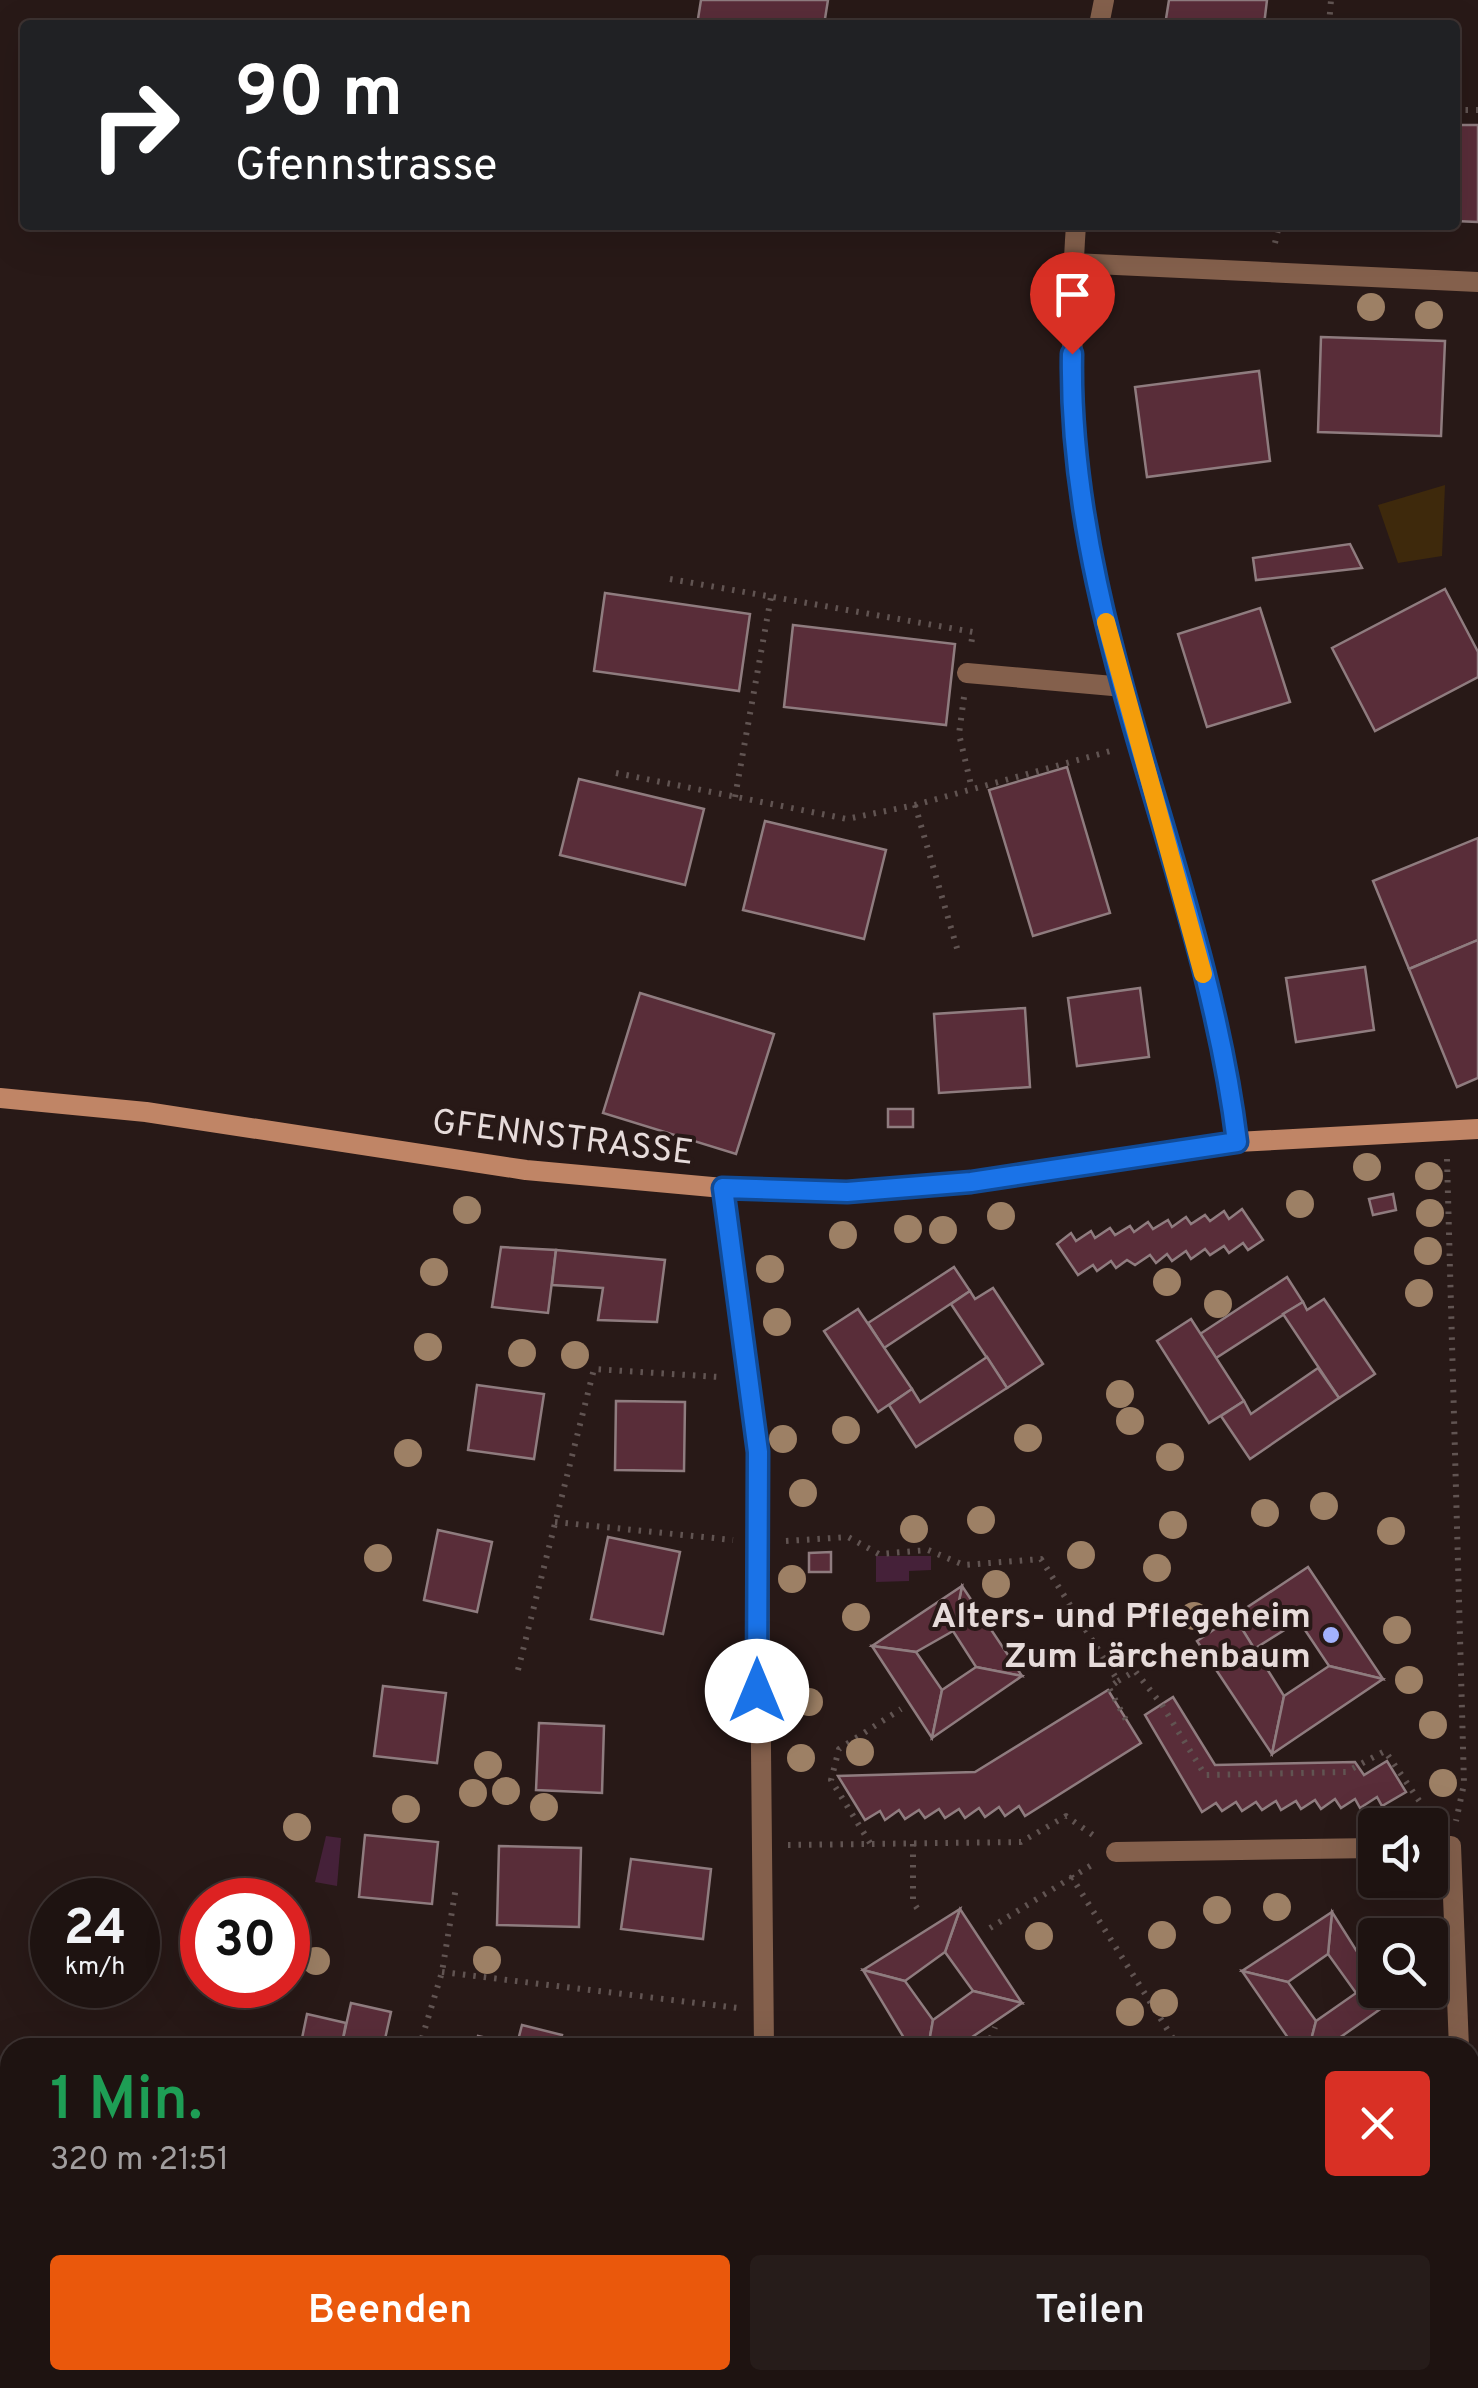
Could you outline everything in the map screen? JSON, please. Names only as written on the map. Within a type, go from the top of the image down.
[{"type":"street","points":[[1076,230],[1071,385],[1082,498],[1102,610],[1227,1059],[1237,1142]]},
{"type":"street","points":[[1073,263],[1478,282]]},
{"type":"street","points":[[967,673],[1124,687]]},
{"type":"street","name":"GFENNSTRASSE","points":[[0,1098],[146,1112],[526,1170],[723,1188],[847,1192],[971,1182],[1237,1142],[1478,1129]]},
{"type":"street","points":[[723,1188],[758,1452],[764,2038]]},
{"type":"street","points":[[1116,1852],[1358,1848]]},
{"type":"street","points":[[1446,1898],[1458,2038]]},
{"type":"path","points":[[670,579],[973,632],[959,734],[972,789]]},
{"type":"path","points":[[735,797],[771,597]]},
{"type":"path","points":[[616,774],[847,819],[915,805],[1139,743]]},
{"type":"path","points":[[915,805],[959,954]]},
{"type":"path","points":[[1446,1130],[1464,1784],[1448,1827]]},
{"type":"path","points":[[518,1670],[594,1369],[750,1378]]},
{"type":"path","points":[[556,1522],[758,1542],[848,1538],[879,1554],[928,1550],[964,1565],[1042,1559],[1118,1681]]},
{"type":"path","points":[[1126,1720],[1110,1688],[1135,1671],[1162,1704],[1206,1774],[1346,1772],[1385,1751],[1412,1792]]},
{"type":"path","points":[[870,1844],[831,1780],[838,1749],[900,1709]]},
{"type":"path","points":[[795,1845],[1021,1842],[1066,1816],[1116,1852],[1070,1876],[990,1928]]},
{"type":"path","points":[[913,1844],[913,1902],[921,1914]]},
{"type":"path","points":[[1070,1876],[1173,2038]]},
{"type":"path","points":[[422,2038],[442,1972],[456,1888]]},
{"type":"path","points":[[442,1972],[764,2011]]},
{"type":"path","points":[[991,2038],[995,2027]]},
{"type":"shaded area","points":[[1445,485],[1442,556],[1398,563],[1378,505]]},
{"type":"shaded area","points":[[876,1556],[931,1556],[931,1570],[909,1571],[909,1581],[876,1582]]},
{"type":"shaded area","points":[[326,1836],[341,1838],[337,1886],[315,1882]]},
{"type":"building","points":[[701,0],[828,0],[825,20],[698,20]]},
{"type":"building","points":[[1169,0],[1267,0],[1265,20],[1166,20]]},
{"type":"building","points":[[1460,125],[1478,125],[1478,222],[1460,221]]},
{"type":"building","points":[[1321,337],[1445,341],[1441,436],[1318,432]]},
{"type":"building","points":[[1259,371],[1270,461],[1147,477],[1135,387]]},
{"type":"building","points":[[1350,544],[1362,568],[1256,580],[1253,558]]},
{"type":"building","points":[[1445,589],[1478,652],[1478,677],[1375,731],[1332,648]]},
{"type":"building","points":[[605,593],[750,614],[739,691],[594,671]]},
{"type":"building","points":[[1260,608],[1290,702],[1207,727],[1178,634]]},
{"type":"building","points":[[793,625],[955,644],[946,725],[784,707]]},
{"type":"building","points":[[1067,767],[1110,913],[1033,936],[989,790]]},
{"type":"building","points":[[579,779],[704,809],[685,885],[560,855]]},
{"type":"building","points":[[765,821],[886,850],[864,939],[743,910]]},
{"type":"building","points":[[1478,838],[1478,940],[1409,969],[1373,881]]},
{"type":"building","points":[[1478,940],[1478,1078],[1457,1087],[1409,969]]},
{"type":"building","points":[[1365,967],[1374,1030],[1296,1042],[1286,978]]},
{"type":"building","points":[[1140,988],[1149,1057],[1077,1066],[1068,998]]},
{"type":"building","points":[[640,993],[774,1034],[736,1154],[603,1113]]},
{"type":"building","points":[[1025,1008],[1030,1087],[939,1093],[934,1014]]},
{"type":"building","points":[[888,1109],[913,1109],[913,1127],[888,1127]]},
{"type":"building","points":[[1393,1194],[1396,1210],[1373,1215],[1369,1199]]},
{"type":"building","points":[[1242,1209],[1263,1240],[1248,1250],[1243,1243],[1229,1253],[1224,1246],[1210,1255],[1205,1249],[1191,1259],[1186,1251],[1172,1261],[1167,1254],[1156,1263],[1150,1255],[1135,1265],[1127,1260],[1116,1268],[1111,1261],[1097,1271],[1093,1265],[1078,1275],[1057,1244],[1071,1233],[1076,1241],[1091,1231],[1095,1238],[1110,1228],[1115,1235],[1130,1226],[1134,1232],[1148,1222],[1153,1229],[1168,1220],[1172,1227],[1186,1217],[1191,1224],[1205,1215],[1210,1221],[1224,1211],[1229,1219]]},
{"type":"building","points":[[501,1247],[556,1250],[548,1313],[492,1307]]},
{"type":"building","points":[[556,1250],[665,1260],[657,1322],[598,1320],[603,1288],[552,1285]]},
{"type":"building","points":[[954,1267],[970,1291],[884,1348],[868,1323]]},
{"type":"building","points":[[1287,1277],[1303,1302],[1216,1358],[1200,1334]]},
{"type":"building","points":[[993,1288],[1043,1364],[1007,1388],[951,1304],[970,1291],[975,1299]]},
{"type":"building","points":[[1324,1299],[1375,1374],[1339,1398],[1283,1314],[1303,1302],[1307,1310]]},
{"type":"building","points":[[858,1309],[912,1389],[878,1412],[824,1331]]},
{"type":"building","points":[[1191,1319],[1244,1401],[1209,1423],[1157,1341]]},
{"type":"building","points":[[987,1357],[1007,1388],[916,1447],[889,1405],[912,1389],[920,1402]]},
{"type":"building","points":[[1318,1368],[1339,1398],[1250,1459],[1221,1416],[1244,1401],[1251,1414]]},
{"type":"building","points":[[477,1385],[544,1394],[534,1459],[468,1450]]},
{"type":"building","points":[[616,1401],[685,1402],[684,1471],[615,1470]]},
{"type":"building","points":[[438,1530],[492,1542],[477,1612],[424,1600]]},
{"type":"building","points":[[608,1537],[680,1552],[663,1634],[591,1619]]},
{"type":"building","points":[[831,1552],[831,1572],[809,1572],[809,1553]]},
{"type":"building","name":"Alters- und Pflegeheim Zum Lärchenbaum","points":[[1308,1567],[1383,1679],[1329,1666],[1299,1621],[1254,1649],[1234,1616]]},
{"type":"building","points":[[962,1586],[1022,1676],[976,1667],[953,1631]]},
{"type":"building","points":[[962,1586],[953,1631],[916,1652],[872,1646]]},
{"type":"building","points":[[1234,1616],[1284,1696],[1272,1754],[1197,1641]]},
{"type":"building","points":[[872,1646],[916,1652],[942,1690],[932,1738]]},
{"type":"building","points":[[1329,1666],[1383,1679],[1272,1754],[1284,1696]]},
{"type":"building","points":[[976,1667],[1022,1676],[932,1738],[942,1690]]},
{"type":"building","points":[[383,1686],[446,1693],[437,1763],[374,1756]]},
{"type":"building","points":[[1108,1690],[1141,1743],[1025,1816],[1019,1806],[1005,1816],[999,1807],[985,1817],[979,1808],[965,1818],[959,1809],[945,1818],[939,1809],[925,1818],[919,1810],[905,1819],[899,1810],[885,1820],[880,1811],[865,1820],[838,1776],[975,1772]]},
{"type":"building","points":[[1173,1697],[1215,1765],[1355,1762],[1364,1775],[1387,1761],[1406,1792],[1382,1806],[1377,1797],[1360,1808],[1355,1799],[1341,1808],[1335,1799],[1321,1809],[1315,1800],[1301,1809],[1296,1801],[1281,1810],[1276,1801],[1262,1810],[1256,1802],[1242,1811],[1236,1802],[1222,1811],[1216,1803],[1202,1812],[1145,1715]]},
{"type":"building","points":[[539,1723],[604,1726],[602,1793],[536,1790]]},
{"type":"building","points":[[365,1835],[438,1842],[432,1904],[359,1897]]},
{"type":"building","points":[[499,1846],[581,1848],[579,1927],[497,1925]]},
{"type":"building","points":[[631,1859],[711,1869],[703,1939],[621,1929]]},
{"type":"building","points":[[960,1909],[1022,2003],[973,1991],[945,1952]]},
{"type":"building","points":[[960,1909],[945,1952],[905,1981],[863,1970]]},
{"type":"building","points":[[1332,1912],[1358,1953],[1358,1994],[1356,1993],[1328,1954]]},
{"type":"building","points":[[1332,1912],[1328,1954],[1288,1982],[1242,1971]]},
{"type":"building","points":[[863,1970],[905,1981],[933,2020],[930,2038],[904,2038]]},
{"type":"building","points":[[1242,1971],[1288,1982],[1316,2021],[1312,2038],[1288,2038]]},
{"type":"building","points":[[973,1991],[1022,2003],[971,2038],[930,2038],[933,2020]]},
{"type":"building","points":[[1356,1993],[1358,2008],[1382,2008],[1339,2038],[1312,2038],[1316,2021]]},
{"type":"building","points":[[351,2003],[391,2012],[385,2038],[343,2038]]},
{"type":"building","points":[[307,2014],[346,2023],[343,2038],[302,2038]]},
{"type":"building","points":[[522,2025],[562,2035],[561,2038],[519,2038]]},
{"type":"slow traffic","points":[[1106,622],[1203,974]]},
{"type":"place","name":"Alters- und Pflegeheim Zum Lärchenbaum","points":[[1331,1635]]},
{"type":"route","points":[[757,1691],[758,1452],[723,1188],[847,1192],[971,1182],[1237,1142],[1227,1059],[1102,610],[1082,498],[1071,385],[1072,354]]}]
